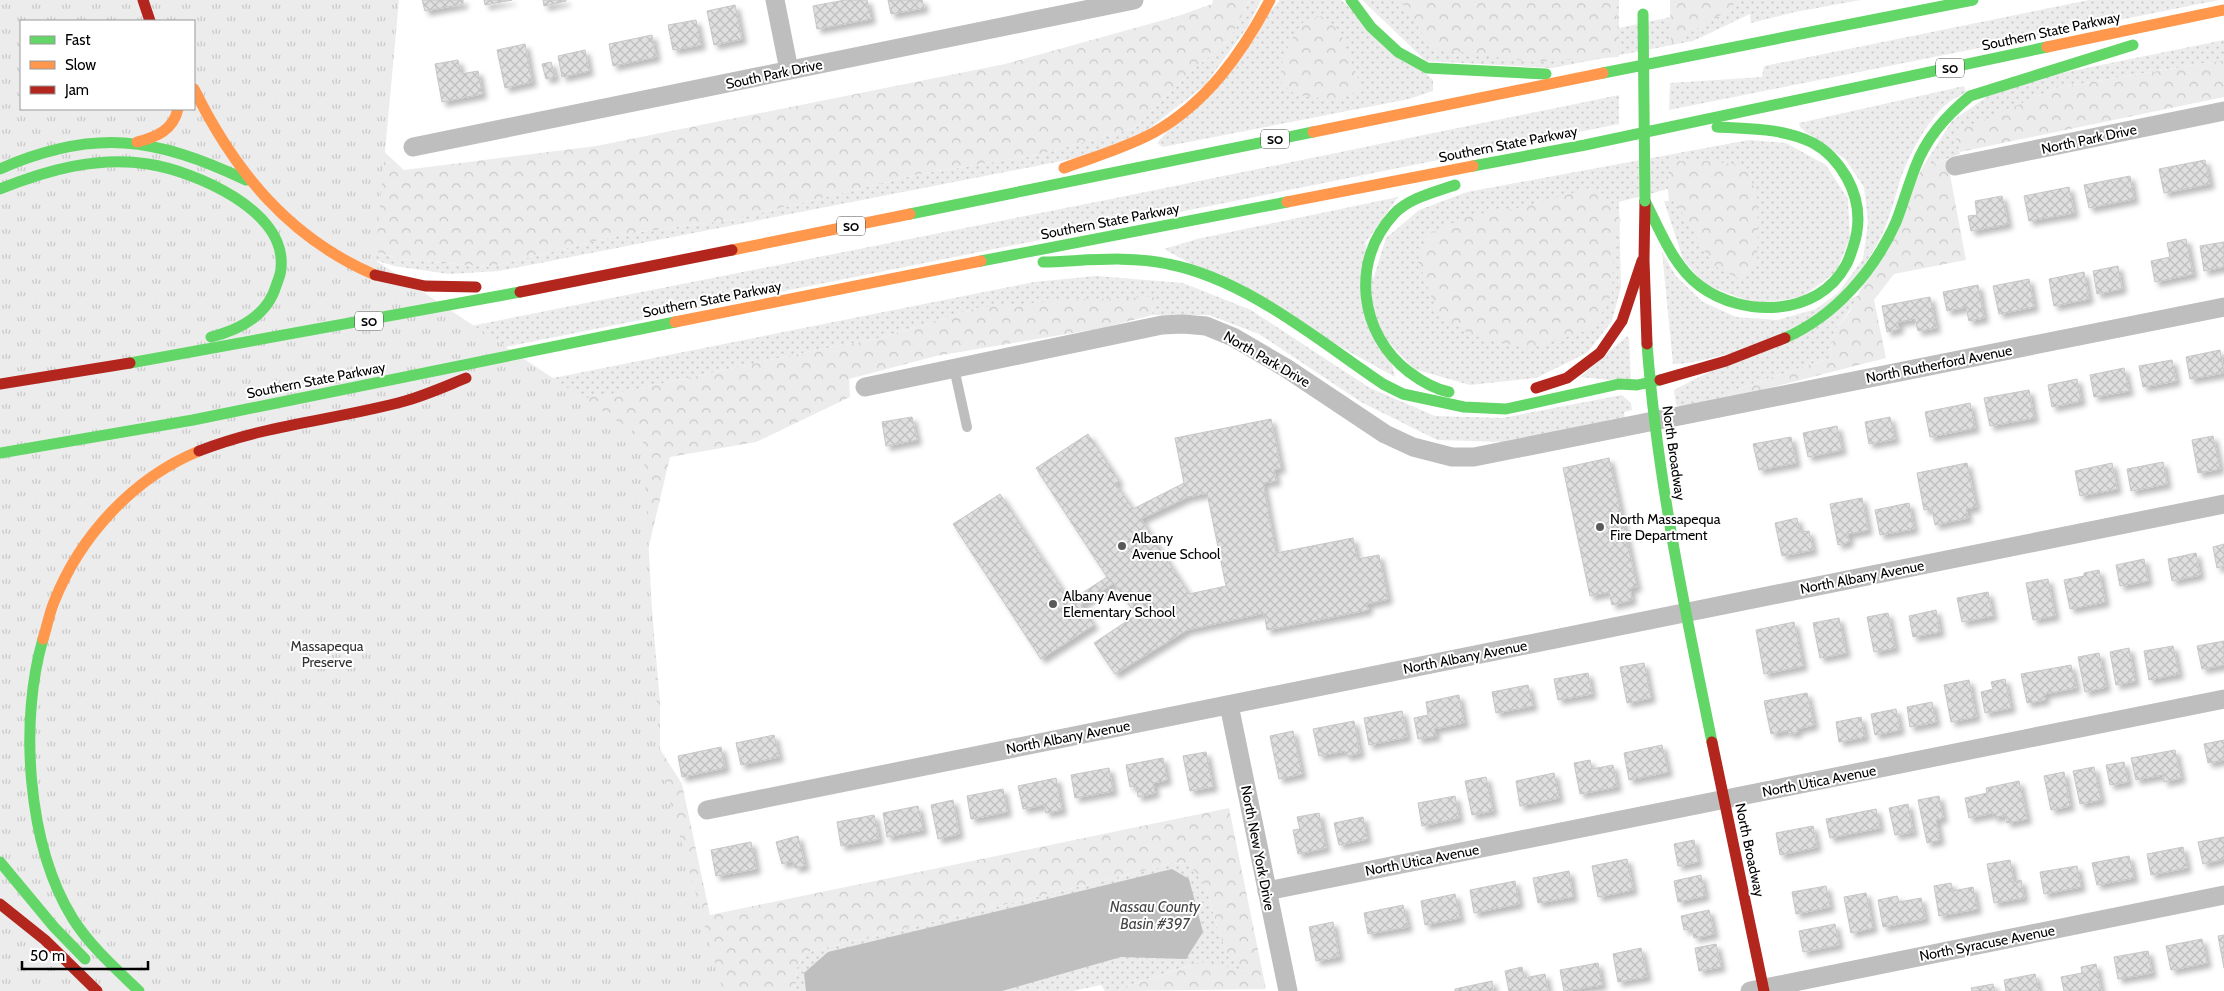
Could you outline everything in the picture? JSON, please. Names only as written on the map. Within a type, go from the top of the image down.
[{"type":"main road","points":[[143,0],[150,20]]},
{"type":"main road","points":[[966,202],[1128,145],[1154,133],[1199,100],[1219,79],[1257,25],[1270,0]]},
{"type":"main road","points":[[1351,0],[1371,27],[1398,52],[1427,68],[1585,76]]},
{"type":"main road","name":"North Broadway","points":[[1643,0],[1645,200],[1642,261],[1649,384],[1671,543],[1724,800],[1759,990]]},
{"type":"main road","name":"SO","points":[[0,383],[198,353],[410,314],[1585,76],[1973,0]]},
{"type":"main road","name":"Southern State Parkway","points":[[0,453],[193,420],[969,263],[1585,145],[2224,10]]},
{"type":"main road","points":[[2177,32],[2224,17]]},
{"type":"main road","points":[[1696,54],[1820,18]]},
{"type":"main road","points":[[969,263],[1106,261],[1148,262],[1182,267],[1219,281],[1261,303],[1383,384],[1403,394],[1464,407],[1506,409],[1619,384],[1649,384],[1760,352],[1792,338],[1839,305],[1857,285],[1879,254],[1895,223],[1918,158],[1938,126],[1970,96],[2149,40]]},
{"type":"main road","points":[[195,91],[221,139],[252,183],[290,222],[310,238],[344,260],[374,274],[409,284],[438,288],[491,285]]},
{"type":"main road","points":[[0,169],[26,157],[66,146],[137,142],[153,138],[169,129],[174,122],[178,110]]},
{"type":"main road","points":[[1645,200],[1685,272],[1700,286],[1716,296],[1740,306],[1769,309],[1794,306],[1819,294],[1838,278],[1852,256],[1860,221],[1859,205],[1845,173],[1834,159],[1811,142],[1766,130],[1676,126]]},
{"type":"main road","points":[[137,142],[206,160],[252,183]]},
{"type":"main road","points":[[1484,176],[1585,145]]},
{"type":"main road","points":[[0,189],[42,173],[85,164],[128,162],[170,169],[223,190],[240,200],[264,221],[278,246],[281,270],[279,284],[266,307],[255,318],[229,333],[130,352],[0,383]]},
{"type":"main road","points":[[1464,394],[1437,390],[1406,371],[1386,351],[1375,335],[1369,320],[1363,290],[1370,253],[1395,213],[1421,196],[1466,182]]},
{"type":"main road","points":[[590,266],[736,249]]},
{"type":"main road","points":[[1525,390],[1567,378],[1600,352],[1622,321],[1642,261]]},
{"type":"main road","points":[[140,991],[100,955],[70,914],[40,850],[28,797],[23,743],[27,685],[41,628],[64,576],[80,548],[98,523],[118,503],[164,469],[189,456],[242,436],[400,402],[554,346]]},
{"type":"main road","points":[[0,862],[54,927],[93,967]]},
{"type":"main road","points":[[0,904],[45,940],[97,991]]},
{"type":"street","points":[[775,0],[789,70]]},
{"type":"street","name":"South Park Drive","points":[[413,147],[1134,0]]},
{"type":"street","name":"North Park Drive","points":[[1955,166],[2224,111]]},
{"type":"street","name":"North Rutherford Avenue","points":[[1654,422],[2224,307]]},
{"type":"street","name":"North Park Drive","points":[[865,387],[1162,325],[1183,324],[1206,326],[1233,337],[1286,368],[1386,434],[1413,447],[1452,457],[1474,457],[1654,422]]},
{"type":"street","name":"North Albany Avenue","points":[[706,810],[2224,504]]},
{"type":"street","name":"North Utica Avenue","points":[[1267,891],[2224,699]]},
{"type":"street","name":"North New York Drive","points":[[1229,705],[1288,991]]},
{"type":"street","name":"North Syracuse Avenue","points":[[1759,990],[2224,895]]},
{"type":"lane","points":[[954,368],[967,427]]},
{"type":"green space","name":"Massapequa Preserve","points":[[0,0],[399,0],[375,260],[643,438],[660,766],[723,991],[0,991]]},
{"type":"green space","points":[[220,0],[404,170],[596,146],[1005,64],[1178,16],[1212,4],[1213,0],[1250,0],[1229,40],[1196,67],[1134,128],[1038,155],[919,174],[736,219],[620,235],[488,267],[400,259],[336,240],[195,20]]},
{"type":"green space","points":[[1250,0],[1261,0],[1248,26],[1205,85],[1146,131],[1087,156],[499,271],[449,274],[394,266],[348,252],[306,224],[237,146],[210,100],[195,66],[195,42],[247,148],[336,240],[400,259],[488,267],[620,235],[736,219],[919,174],[1038,155],[1134,128],[1196,67],[1229,40]]},
{"type":"green space","points":[[1280,0],[1341,0],[1433,80],[1433,91],[1409,99],[1163,147],[1157,143]]},
{"type":"green space","points":[[1362,0],[1619,0],[1619,28],[1671,17],[1670,0],[1861,0],[1795,12],[1751,23],[1750,14],[1693,41],[1552,68],[1426,61]]},
{"type":"green space","points":[[1400,0],[1616,0],[1619,57],[1531,62],[1432,48]]},
{"type":"green space","points":[[1670,0],[1737,0],[1728,11],[1671,43]]},
{"type":"green space","points":[[2089,0],[2219,0],[1669,110],[1670,83],[1762,77],[1764,66]]},
{"type":"green space","points":[[1321,16],[1340,32],[1362,89],[1337,100],[1296,95],[1282,84],[1281,66],[1289,44],[1302,23]]},
{"type":"green space","points":[[2224,40],[2224,60],[2056,88],[1956,133],[1960,154],[1922,168],[1952,121],[1995,91],[2042,77]]},
{"type":"green space","points":[[2224,60],[2224,97],[1960,152],[1955,133],[2056,88]]},
{"type":"green space","points":[[1964,86],[1966,92],[1951,101],[1940,111],[1913,150],[1903,172],[1888,220],[1875,248],[1845,290],[1807,323],[1785,335],[1761,345],[1736,352],[1696,362],[1673,364],[1662,252],[1676,276],[1703,302],[1736,317],[1777,320],[1816,309],[1838,293],[1863,259],[1868,222],[1864,187],[1845,159],[1807,133],[1800,127],[1799,123]]},
{"type":"green space","points":[[1619,95],[1619,124],[435,361],[304,359],[1111,199]]},
{"type":"green space","points":[[1749,140],[1786,143],[1826,165],[1848,199],[1850,238],[1836,272],[1802,297],[1756,304],[1704,284],[1683,259],[1664,201],[1669,201],[1668,189],[1619,202],[1621,287],[1612,321],[1587,353],[1536,378],[1470,385],[1414,369],[1380,333],[1371,286],[1386,238],[1419,210],[1467,192]]},
{"type":"green space","points":[[1947,159],[1966,260],[1894,274],[1874,300],[1886,358],[1727,399],[1732,391],[1830,358],[1834,332],[1850,311],[1922,168]]},
{"type":"green space","points":[[1669,161],[1711,161],[1746,166],[1757,196],[1758,229],[1757,262],[1743,281],[1713,265],[1668,189]]},
{"type":"green space","points":[[1593,187],[1621,220],[1614,240],[1612,293],[1595,328],[1529,349],[1471,335],[1438,314],[1418,261],[1427,235],[1470,215],[1524,207]]},
{"type":"green space","points":[[1398,197],[1365,243],[1395,377],[1164,249],[1197,239]]},
{"type":"green space","points":[[1096,276],[1183,283],[1251,310],[1370,388],[1435,416],[1502,418],[1622,395],[1631,403],[1632,410],[1624,412],[1625,419],[1505,442],[1437,440],[1361,402],[1259,334],[1209,315],[1152,315],[1154,297],[977,308],[881,338],[633,390],[31,742],[238,441],[1034,282]]},
{"type":"green space","points":[[1862,293],[1834,332],[1830,358],[1732,391],[1727,399],[1682,407],[1676,405],[1674,390]]},
{"type":"green space","points":[[1154,297],[1152,315],[1103,328],[936,356],[849,379],[850,397],[756,442],[670,457],[647,554],[660,702],[660,749],[682,784],[710,915],[1229,808],[1266,989],[1127,991],[1128,986],[1201,962],[1248,971],[1228,956],[1217,927],[1206,887],[1189,864],[1169,863],[1160,867],[804,953],[797,968],[795,991],[158,991],[433,423],[633,390],[881,338],[977,308],[1066,300]]},
{"type":"green space","points":[[1627,336],[1629,339],[1631,382],[1580,377]]},
{"type":"green space","name":"Nassau County Basin #397","points":[[1169,863],[1189,864],[1206,887],[1217,927],[1228,956],[1250,971],[1191,965],[1128,986],[1127,991],[1105,991],[1101,985],[1073,991],[795,991],[797,968],[804,953],[1160,867]]},
{"type":"water","name":"Nassau County Basin #397","points":[[1172,869],[1189,879],[1203,932],[1186,959],[1121,957],[1002,991],[806,991],[804,973],[828,952]]},
{"type":"building","points":[[422,0],[463,0],[463,4],[425,11]]},
{"type":"building","points":[[484,0],[512,0],[485,5]]},
{"type":"building","points":[[543,0],[566,0],[566,1],[544,6]]},
{"type":"building","points":[[845,0],[867,0],[871,19],[817,29],[813,6]]},
{"type":"building","points":[[888,0],[922,0],[924,8],[891,14]]},
{"type":"building","points":[[735,5],[742,39],[714,45],[707,11]]},
{"type":"building","points":[[696,20],[701,45],[673,50],[668,25]]},
{"type":"building","points":[[652,35],[656,57],[613,66],[609,44]]},
{"type":"building","points":[[525,44],[532,82],[505,88],[497,50]]},
{"type":"building","points":[[585,50],[589,71],[562,77],[558,56]]},
{"type":"building","points":[[458,60],[461,74],[478,71],[482,94],[442,102],[435,64]]},
{"type":"building","points":[[551,62],[555,77],[546,79],[542,64]]},
{"type":"building","points":[[2205,160],[2210,184],[2164,193],[2159,169]]},
{"type":"building","points":[[2130,176],[2134,199],[2089,208],[2084,185]]},
{"type":"building","points":[[2069,187],[2074,213],[2029,221],[2024,196]]},
{"type":"building","points":[[2002,196],[2008,224],[1971,231],[1968,216],[1977,215],[1975,201]]},
{"type":"building","points":[[2186,239],[2193,274],[2155,282],[2151,261],[2170,257],[2167,243]]},
{"type":"building","points":[[2224,242],[2224,267],[2204,271],[2200,246]]},
{"type":"building","points":[[2118,266],[2122,289],[2097,294],[2093,271]]},
{"type":"building","points":[[2084,272],[2089,299],[2054,306],[2049,279]]},
{"type":"building","points":[[2029,279],[2034,307],[1999,314],[1993,286]]},
{"type":"building","points":[[1978,285],[1984,318],[1969,321],[1966,307],[1947,311],[1943,292]]},
{"type":"building","points":[[1930,297],[1936,328],[1918,331],[1915,319],[1898,322],[1899,329],[1887,332],[1882,306]]},
{"type":"building","points":[[2220,350],[2224,373],[2190,379],[2186,357]]},
{"type":"building","points":[[2172,360],[2176,381],[2143,387],[2139,366]]},
{"type":"building","points":[[2124,368],[2129,391],[2094,397],[2090,375]]},
{"type":"building","points":[[2077,379],[2081,401],[2052,407],[2048,385]]},
{"type":"building","points":[[2029,390],[2034,418],[1990,426],[1984,398]]},
{"type":"building","points":[[1970,403],[1975,428],[1930,437],[1925,412]]},
{"type":"building","points":[[912,417],[917,440],[886,446],[882,422]]},
{"type":"building","points":[[1890,417],[1895,439],[1869,444],[1865,422]]},
{"type":"building","name":"Albany Avenue School","points":[[1271,419],[1281,468],[1274,470],[1276,481],[1263,483],[1276,553],[1353,538],[1357,559],[1379,555],[1388,599],[1367,604],[1368,610],[1267,630],[1264,613],[1187,630],[1115,674],[1094,643],[1136,615],[1114,583],[1081,605],[1094,625],[1041,659],[953,524],[1000,494],[1070,601],[1107,577],[1036,468],[1088,434],[1119,481],[1115,483],[1133,509],[1184,483],[1175,438]],"holes":[[[1207,493],[1226,586],[1189,594],[1141,519],[1188,497]]]},
{"type":"building","points":[[1837,426],[1842,450],[1808,457],[1803,433]]},
{"type":"building","points":[[2213,436],[2220,469],[2198,473],[2192,440]]},
{"type":"building","points":[[1791,437],[1796,463],[1759,470],[1753,444]]},
{"type":"building","name":"North Massapequa Fire Department","points":[[1609,458],[1637,587],[1630,588],[1632,600],[1612,605],[1609,592],[1590,596],[1563,468]]},
{"type":"building","points":[[2163,462],[2167,484],[2131,491],[2127,469]]},
{"type":"building","points":[[1967,463],[1976,507],[1966,509],[1968,518],[1935,525],[1932,509],[1924,510],[1917,473]]},
{"type":"building","points":[[2112,463],[2117,489],[2080,496],[2075,471]]},
{"type":"building","points":[[1862,498],[1868,530],[1848,534],[1849,542],[1838,545],[1830,504]]},
{"type":"building","points":[[1909,503],[1914,529],[1880,535],[1875,510]]},
{"type":"building","points":[[1797,518],[1800,532],[1809,531],[1813,550],[1782,556],[1775,523]]},
{"type":"building","points":[[2224,544],[2224,566],[2217,568],[2213,547]]},
{"type":"building","points":[[2196,553],[2200,575],[2172,581],[2168,559]]},
{"type":"building","points":[[2144,559],[2148,581],[2120,586],[2116,565]]},
{"type":"building","points":[[2099,570],[2105,602],[2070,609],[2064,580],[2084,576],[2084,573]]},
{"type":"building","points":[[2048,579],[2055,616],[2033,620],[2026,583]]},
{"type":"building","points":[[1988,592],[1993,616],[1962,622],[1957,598]]},
{"type":"building","points":[[1936,610],[1940,632],[1913,637],[1909,616]]},
{"type":"building","points":[[1888,613],[1895,648],[1874,652],[1867,617]]},
{"type":"building","points":[[1839,618],[1846,653],[1820,658],[1813,623]]},
{"type":"building","points":[[1794,622],[1803,666],[1764,674],[1756,630]]},
{"type":"building","points":[[2224,641],[2224,665],[2202,669],[2197,646]]},
{"type":"building","points":[[2173,646],[2179,674],[2149,680],[2144,651]]},
{"type":"building","points":[[2129,648],[2135,681],[2116,685],[2110,652]]},
{"type":"building","points":[[2099,653],[2106,687],[2085,692],[2078,657]]},
{"type":"building","points":[[1644,663],[1651,698],[1627,703],[1620,667]]},
{"type":"building","points":[[2071,665],[2076,688],[2044,694],[2045,700],[2027,703],[2021,674]]},
{"type":"building","points":[[1588,673],[1592,694],[1558,700],[1554,679]]},
{"type":"building","points":[[2005,679],[2011,708],[1985,713],[1981,692],[1993,689],[1991,682]]},
{"type":"building","points":[[1969,680],[1976,717],[1951,722],[1944,685]]},
{"type":"building","points":[[1528,685],[1533,706],[1496,713],[1492,692]]},
{"type":"building","points":[[1807,693],[1814,725],[1797,729],[1798,732],[1789,734],[1789,730],[1771,734],[1764,701]]},
{"type":"building","points":[[1459,695],[1464,723],[1434,729],[1436,736],[1418,739],[1414,718],[1428,715],[1426,702]]},
{"type":"building","points":[[1932,702],[1936,722],[1910,727],[1907,707]]},
{"type":"building","points":[[1896,709],[1900,730],[1875,735],[1871,714]]},
{"type":"building","points":[[1402,711],[1407,737],[1369,745],[1364,718]]},
{"type":"building","points":[[1861,717],[1865,737],[1839,742],[1836,722]]},
{"type":"building","points":[[1354,721],[1360,753],[1346,756],[1345,751],[1319,756],[1313,729]]},
{"type":"building","points":[[1293,731],[1302,774],[1279,779],[1270,736]]},
{"type":"building","points":[[774,735],[779,757],[741,765],[736,743]]},
{"type":"building","points":[[2224,740],[2224,760],[2208,763],[2204,744]]},
{"type":"building","points":[[1662,745],[1668,772],[1629,780],[1624,753]]},
{"type":"building","points":[[721,747],[725,768],[682,777],[678,756]]},
{"type":"building","points":[[2175,750],[2181,778],[2164,782],[2163,775],[2136,780],[2131,758]]},
{"type":"building","points":[[1206,752],[1213,787],[1190,791],[1183,756]]},
{"type":"building","points":[[1163,758],[1167,780],[1153,783],[1155,793],[1138,797],[1136,786],[1130,787],[1126,765]]},
{"type":"building","points":[[1590,760],[1592,769],[1613,765],[1617,787],[1580,794],[1574,763]]},
{"type":"building","points":[[2124,762],[2128,782],[2110,785],[2106,765]]},
{"type":"building","points":[[2094,767],[2101,800],[2080,804],[2073,771]]},
{"type":"building","points":[[1109,768],[1113,791],[1075,798],[1071,775]]},
{"type":"building","points":[[2064,772],[2070,806],[2051,810],[2044,776]]},
{"type":"building","points":[[1554,773],[1559,798],[1520,806],[1516,781]]},
{"type":"building","points":[[1486,777],[1493,811],[1472,815],[1465,781]]},
{"type":"building","points":[[1056,778],[1062,810],[1046,813],[1044,805],[1023,809],[1018,786]]},
{"type":"building","points":[[2019,781],[2027,819],[2007,823],[2005,815],[1994,818],[1993,813],[1969,818],[1965,798],[1987,793],[1986,788]]},
{"type":"building","points":[[1003,789],[1007,812],[971,819],[967,796]]},
{"type":"building","points":[[1455,796],[1459,818],[1422,826],[1418,803]]},
{"type":"building","points":[[1939,796],[1943,818],[1936,820],[1940,840],[1927,843],[1918,800]]},
{"type":"building","points":[[953,800],[959,834],[938,839],[931,805]]},
{"type":"building","points":[[1908,804],[1913,832],[1895,835],[1889,808]]},
{"type":"building","points":[[918,806],[923,830],[887,837],[883,813]]},
{"type":"building","points":[[1876,809],[1880,828],[1830,838],[1826,819]]},
{"type":"building","points":[[1319,813],[1326,848],[1298,854],[1293,830],[1300,829],[1297,817]]},
{"type":"building","points":[[874,815],[879,839],[841,846],[837,822]]},
{"type":"building","points":[[1363,817],[1367,839],[1339,845],[1334,823]]},
{"type":"building","points":[[1813,826],[1817,847],[1780,855],[1776,833]]},
{"type":"building","points":[[798,836],[805,866],[795,868],[793,861],[782,864],[776,842]]},
{"type":"building","points":[[2224,837],[2224,859],[2203,864],[2198,842]]},
{"type":"building","points":[[1694,840],[1698,862],[1678,866],[1674,844]]},
{"type":"building","points":[[751,842],[756,869],[716,876],[711,850]]},
{"type":"building","points":[[2183,847],[2187,868],[2151,875],[2147,854]]},
{"type":"building","points":[[2129,856],[2134,878],[2097,885],[2092,863]]},
{"type":"building","points":[[1627,859],[1633,890],[1598,897],[1592,866]]},
{"type":"building","points":[[2010,860],[2014,882],[2021,880],[2024,898],[1994,903],[1987,864]]},
{"type":"building","points":[[2077,866],[2081,887],[2044,894],[2040,872]]},
{"type":"building","points":[[1569,871],[1573,897],[1538,903],[1533,878]]},
{"type":"building","points":[[1701,875],[1705,896],[1678,902],[1674,881]]},
{"type":"building","points":[[1515,881],[1519,904],[1474,913],[1470,890]]},
{"type":"building","points":[[1951,883],[1953,891],[1973,887],[1977,909],[1939,916],[1934,886]]},
{"type":"building","points":[[1826,886],[1830,907],[1796,914],[1792,892]]},
{"type":"building","points":[[1866,893],[1873,928],[1851,933],[1844,897]]},
{"type":"building","points":[[1455,894],[1460,918],[1425,925],[1421,901]]},
{"type":"building","points":[[1897,896],[1899,902],[1921,898],[1925,919],[1883,927],[1878,900]]},
{"type":"building","points":[[1403,905],[1408,927],[1368,934],[1364,913]]},
{"type":"building","points":[[1709,910],[1714,934],[1694,938],[1692,928],[1684,930],[1681,916]]},
{"type":"building","points":[[1333,922],[1339,957],[1316,961],[1309,927]]},
{"type":"building","points":[[1835,924],[1839,945],[1803,952],[1799,931]]},
{"type":"building","points":[[2224,935],[2224,968],[2218,936]]},
{"type":"building","points":[[2202,939],[2207,963],[2171,970],[2166,946]]},
{"type":"building","points":[[1716,944],[1721,967],[1699,971],[1695,948]]},
{"type":"building","points":[[1641,948],[1647,977],[1618,982],[1613,954]]},
{"type":"building","points":[[2148,951],[2152,973],[2118,979],[2114,957]]},
{"type":"building","points":[[1598,963],[1602,985],[1564,991],[1560,970]]},
{"type":"building","points":[[2096,964],[2101,991],[2064,991],[2061,977],[2082,973],[2081,967]]},
{"type":"building","points":[[1522,967],[1524,978],[1545,974],[1548,991],[1509,991],[1505,971]]},
{"type":"building","points":[[2035,974],[2039,991],[2006,991],[2004,980]]},
{"type":"building","points":[[1492,981],[1493,991],[1455,991],[1455,989]]},
{"type":"building","points":[[1993,984],[1995,991],[1972,991],[1971,988]]},
{"type":"traffic: fast","points":[[1351,0],[1371,27],[1398,52],[1427,68],[1546,74]]},
{"type":"traffic: fast","points":[[1603,73],[1973,0]]},
{"type":"traffic: fast","points":[[1643,14],[1645,201]]},
{"type":"traffic: fast","points":[[1785,338],[1803,329],[1836,305],[1864,274],[1876,258],[1896,222],[1915,168],[1925,147],[1945,120],[1970,96],[2133,45]]},
{"type":"traffic: fast","points":[[1473,166],[1585,145],[2047,47]]},
{"type":"traffic: fast","points":[[1645,201],[1668,247],[1682,268],[1690,278],[1717,296],[1737,304],[1779,307],[1799,303],[1817,295],[1833,282],[1849,259],[1856,238],[1858,221],[1858,212],[1851,186],[1833,158],[1813,143],[1790,134],[1766,130],[1717,127]]},
{"type":"traffic: fast","points":[[910,214],[1313,132]]},
{"type":"traffic: fast","points":[[0,169],[65,147],[95,143],[124,143],[183,154],[246,180]]},
{"type":"traffic: fast","points":[[0,189],[72,166],[91,163],[129,162],[167,168],[189,175],[234,197],[254,211],[269,228],[279,247],[281,268],[272,297],[266,306],[251,320],[232,330],[211,337]]},
{"type":"traffic: fast","points":[[1449,392],[1433,387],[1409,372],[1392,356],[1379,338],[1371,318],[1366,296],[1366,275],[1371,253],[1380,233],[1394,214],[1400,208],[1415,200],[1455,185]]},
{"type":"traffic: fast","points":[[981,261],[1287,202]]},
{"type":"traffic: fast","points":[[1043,262],[1106,259],[1153,261],[1197,272],[1226,283],[1253,297],[1307,331],[1383,384],[1403,394],[1464,407],[1506,409],[1619,384],[1637,385],[1660,380]]},
{"type":"traffic: fast","points":[[130,363],[520,292]]},
{"type":"traffic: fast","points":[[0,453],[193,420],[675,322]]},
{"type":"traffic: fast","points":[[1647,344],[1658,444],[1673,544],[1712,742]]},
{"type":"traffic: fast","points":[[43,639],[31,707],[30,744],[37,820],[46,856],[58,889],[73,919],[104,957],[139,991]]},
{"type":"traffic: fast","points":[[0,862],[54,927],[85,959]]},
{"type":"traffic: slow","points":[[1064,168],[1120,148],[1153,133],[1190,107],[1206,92],[1235,57],[1248,39],[1270,0]]},
{"type":"traffic: slow","points":[[2047,47],[2224,10]]},
{"type":"traffic: slow","points":[[1313,132],[1603,73]]},
{"type":"traffic: slow","points":[[195,91],[227,148],[268,199],[291,222],[316,242],[344,260],[375,275]]},
{"type":"traffic: slow","points":[[137,142],[163,132],[172,122],[178,110]]},
{"type":"traffic: slow","points":[[1287,202],[1473,166]]},
{"type":"traffic: slow","points":[[732,250],[910,214]]},
{"type":"traffic: slow","points":[[675,322],[981,261]]},
{"type":"traffic: slow","points":[[43,639],[52,607],[65,578],[78,554],[94,532],[131,493],[152,477],[199,451]]},
{"type":"traffic: jam","points":[[143,0],[150,20]]},
{"type":"traffic: jam","points":[[1645,201],[1644,260],[1647,344]]},
{"type":"traffic: jam","points":[[520,292],[732,250]]},
{"type":"traffic: jam","points":[[1536,388],[1567,378],[1600,353],[1622,321],[1642,261]]},
{"type":"traffic: jam","points":[[375,275],[425,286],[476,287]]},
{"type":"traffic: jam","points":[[1660,380],[1726,361],[1785,338]]},
{"type":"traffic: jam","points":[[0,384],[130,363]]},
{"type":"traffic: jam","points":[[199,451],[251,434],[405,401],[466,378]]},
{"type":"traffic: jam","points":[[1712,742],[1764,991]]},
{"type":"traffic: jam","points":[[0,904],[45,940],[97,991]]},
{"type":"place","name":"North Massapequa Fire Department","points":[[1600,527]]},
{"type":"place","name":"Albany Avenue School","points":[[1122,546]]},
{"type":"place","name":"Albany Avenue Elementary School","points":[[1053,604]]}]
